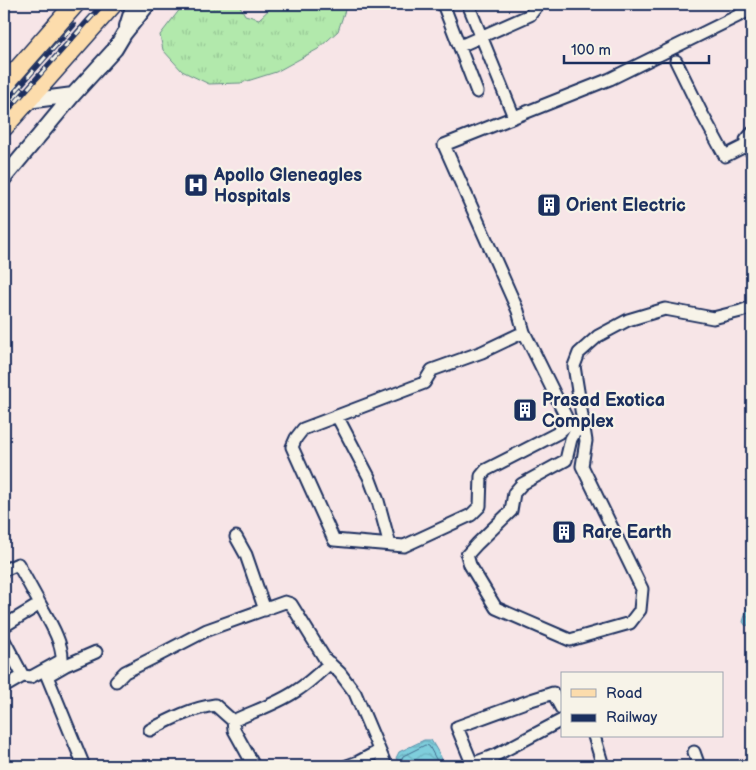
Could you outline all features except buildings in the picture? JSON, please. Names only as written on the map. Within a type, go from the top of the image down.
[{"type":"main road","points":[[4,85],[74,4]]},
{"type":"main road","points":[[4,127],[113,4]]},
{"type":"street","points":[[124,34],[134,4]]},
{"type":"street","points":[[4,178],[114,48],[148,4]]},
{"type":"street","points":[[443,4],[477,92]]},
{"type":"street","points":[[468,4],[514,117]]},
{"type":"street","points":[[460,46],[530,15],[537,4]]},
{"type":"street","points":[[524,332],[482,352],[432,370],[424,383],[304,429],[296,438],[292,448],[334,540],[404,546],[471,515],[480,506],[481,476],[486,470],[558,433],[566,426],[566,417],[524,332],[518,310],[444,145],[610,79],[752,9]]},
{"type":"street","points":[[676,61],[700,112],[725,156],[750,149],[746,140],[752,133]]},
{"type":"street","points":[[4,85],[27,101],[73,95]]},
{"type":"street","points":[[582,420],[571,439],[566,460],[522,484],[514,493],[511,511],[467,555],[470,565],[496,608],[570,640],[630,623],[640,610],[642,589],[582,466],[586,440],[574,366],[579,353],[598,336],[628,320],[665,309],[713,318],[752,307]]},
{"type":"street","points":[[337,416],[369,477],[378,500],[390,545]]},
{"type":"street","points":[[566,460],[582,466]]},
{"type":"street","points":[[236,537],[246,555],[265,610]]},
{"type":"street","points":[[4,570],[18,564],[52,627],[62,653],[62,660],[31,677],[23,676],[4,687]]},
{"type":"street","points":[[116,681],[124,672],[207,630],[284,602],[290,604],[325,659],[340,673],[355,693],[386,766]]},
{"type":"street","points":[[4,626],[40,604]]},
{"type":"street","points":[[4,640],[23,676]]},
{"type":"street","points":[[84,766],[47,676],[66,665],[96,652]]},
{"type":"street","points":[[233,720],[271,705],[294,692],[311,681],[330,663]]},
{"type":"street","points":[[469,766],[471,761],[457,727],[553,693],[561,707]]},
{"type":"street","points":[[150,730],[177,716],[204,706],[215,705],[233,720],[234,730],[254,766]]},
{"type":"street","points":[[469,766],[496,755],[561,721]]},
{"type":"street","points":[[595,738],[603,766]]},
{"type":"street","points":[[347,766],[380,751]]},
{"type":"street","points":[[694,752],[699,766]]},
{"type":"green space","points":[[184,4],[242,4],[240,6],[245,15],[259,19],[275,4],[347,4],[338,31],[318,49],[276,72],[241,83],[209,84],[182,71],[163,50],[160,35]]},
{"type":"water","points":[[752,590],[752,623],[746,626],[743,622]]},
{"type":"water","points":[[424,740],[431,740],[444,766],[400,766],[396,758],[399,752]]},
{"type":"railway","points":[[4,115],[103,4]]},
{"type":"railway","points":[[4,104],[74,25]]},
{"type":"place","name":"Apollo Gleneagles Hospitals","points":[[196,185]]},
{"type":"place","name":"Orient Electric","points":[[549,205]]},
{"type":"place","name":"Prasad Exotica Complex","points":[[525,410]]},
{"type":"place","name":"Rare Earth","points":[[564,532]]}]
